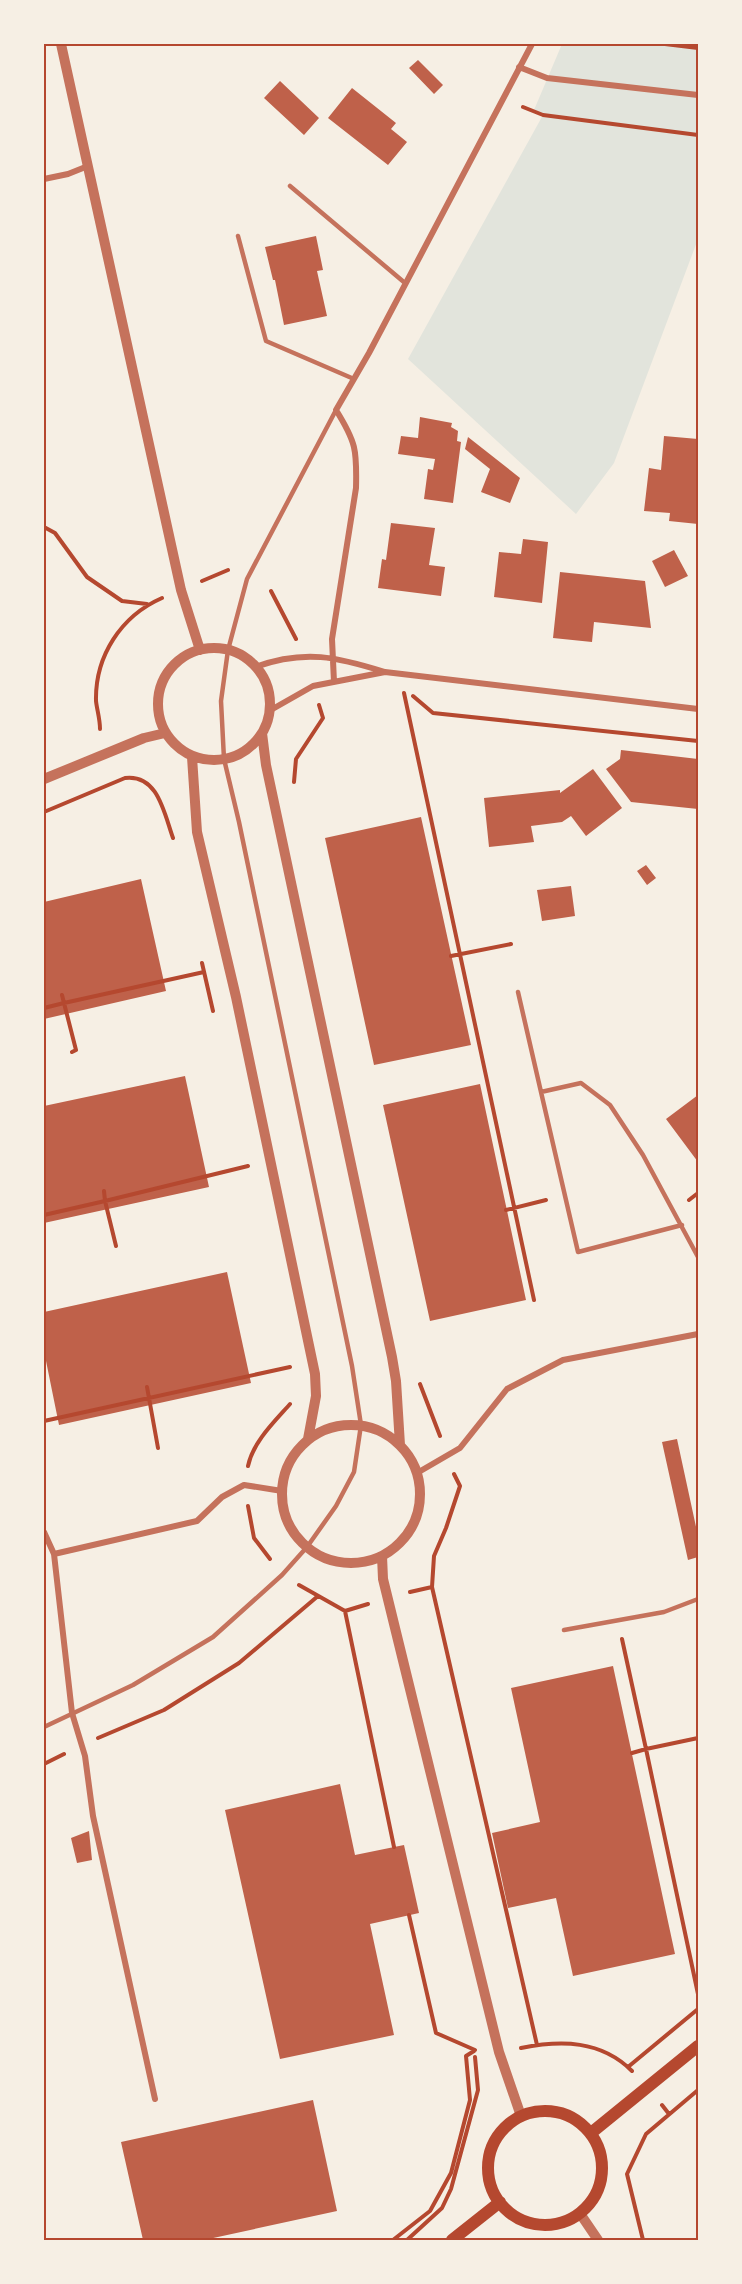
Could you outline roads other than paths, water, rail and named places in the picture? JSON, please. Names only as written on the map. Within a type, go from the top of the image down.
[{"type":"main road","points":[[591,2133],[699,2046]]},
{"type":"main road","points":[[536,2111],[551,2111],[580,2122],[591,2133],[601,2156],[602,2179],[598,2191],[581,2215],[564,2222],[540,2225],[517,2218],[500,2202],[492,2190],[488,2162],[492,2147],[509,2124],[521,2116],[536,2111]]},
{"type":"main road","points":[[452,2241],[500,2202]]},
{"type":"street","points":[[61,44],[181,590],[200,650]]},
{"type":"street","points":[[333,682],[332,639],[356,488],[357,463],[353,437],[336,410],[532,44]]},
{"type":"street","points":[[519,67],[547,78],[699,95]]},
{"type":"street","points":[[44,179],[88,166]]},
{"type":"street","points":[[262,733],[244,752],[224,759],[192,756],[176,747],[165,733],[158,713],[159,692],[167,673],[181,659],[200,650],[214,648],[228,650],[255,667],[264,680],[269,695],[269,711],[262,733],[266,765],[392,1357],[396,1381],[399,1445]]},
{"type":"street","points":[[255,667],[279,658],[290,657],[344,659],[385,672],[699,708]]},
{"type":"street","points":[[269,711],[313,686],[385,672]]},
{"type":"street","points":[[44,778],[144,738],[165,733]]},
{"type":"street","points":[[192,756],[197,831],[236,997],[315,1374],[316,1396],[308,1439]]},
{"type":"street","points":[[417,1473],[460,1448],[507,1389],[563,1360],[699,1334]]},
{"type":"street","points":[[342,1425],[361,1425],[382,1432],[399,1445],[410,1458],[417,1473],[420,1492],[418,1511],[410,1530],[398,1545],[382,1556],[367,1561],[343,1562],[321,1556],[298,1539],[285,1517],[282,1491],[289,1462],[308,1439],[325,1430],[342,1425]]},
{"type":"street","points":[[54,1554],[197,1521],[222,1497],[244,1485],[282,1491]]},
{"type":"street","points":[[44,1532],[54,1554],[72,1713],[85,1756],[93,1816],[155,2099]]},
{"type":"street","points":[[382,1556],[384,1579],[499,2052],[521,2116]]},
{"type":"street","points":[[581,2215],[598,2241]]},
{"type":"lane","points":[[290,186],[405,283]]},
{"type":"lane","points":[[238,236],[266,340],[354,379]]},
{"type":"lane","points":[[44,1727],[133,1685],[213,1637],[282,1575],[307,1547],[336,1506],[354,1472],[361,1425],[347,1343],[224,759],[221,700],[228,650],[248,579],[336,410]]},
{"type":"lane","points":[[518,992],[578,1252],[682,1226]]},
{"type":"lane","points":[[541,1092],[581,1083],[610,1105],[643,1155],[699,1257]]},
{"type":"lane","points":[[564,1630],[664,1612],[699,1599]]}]
